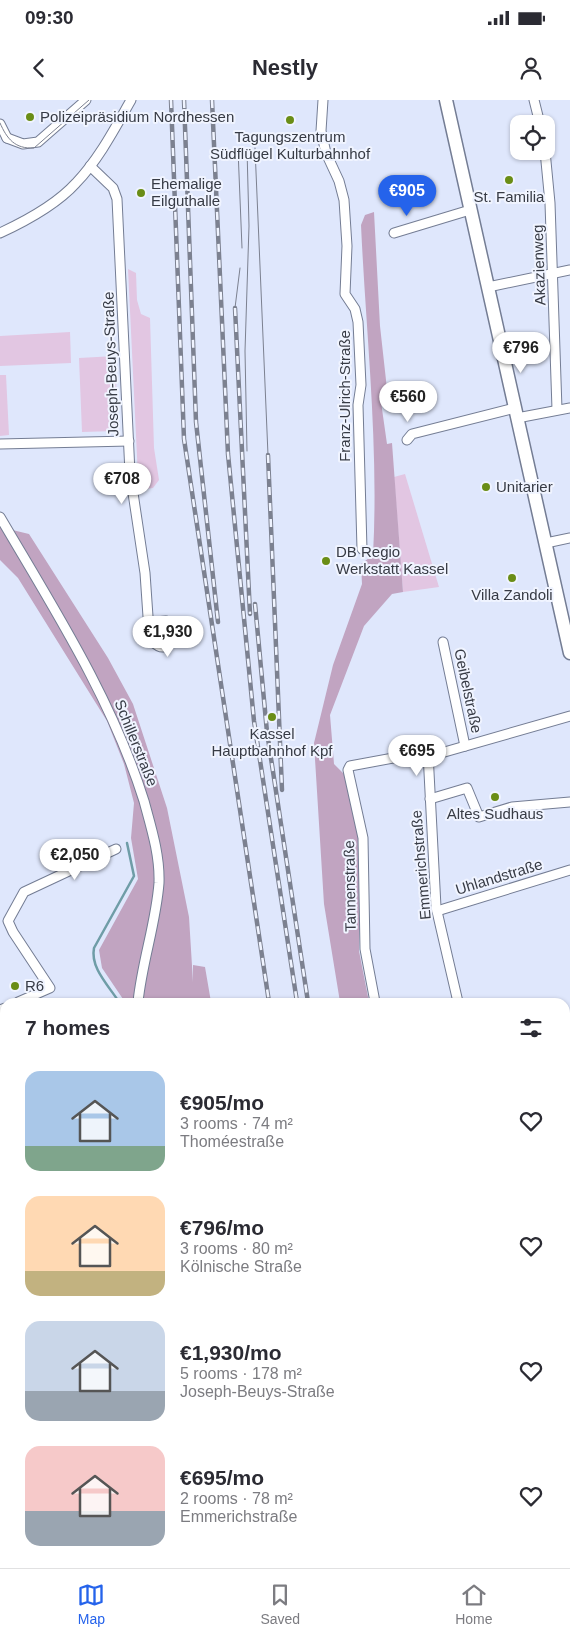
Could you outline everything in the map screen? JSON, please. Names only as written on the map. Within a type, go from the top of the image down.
[{"type":"main road","points":[[446,100],[569,646]]},
{"type":"street","points":[[0,124],[4,140],[24,144],[38,142],[86,100]]},
{"type":"street","points":[[0,234],[58,198],[76,184],[90,166],[131,100]]},
{"type":"street","name":"Franz-Ulrich-Straße","points":[[323,100],[321,131],[326,153],[339,181],[344,200],[346,246],[345,294],[355,309],[358,322],[361,385],[358,405],[362,548]]},
{"type":"street","points":[[534,100],[538,115]]},
{"type":"street","name":"Akazienweg","points":[[546,160],[553,274],[556,409]]},
{"type":"street","name":"Joseph-Beuys-Straße","points":[[90,166],[113,188],[118,199],[128,441],[132,491],[145,574],[149,631]]},
{"type":"street","points":[[394,233],[470,210]]},
{"type":"street","points":[[488,287],[570,270]]},
{"type":"street","points":[[406,440],[412,434],[516,413],[570,408]]},
{"type":"street","points":[[0,444],[128,441]]},
{"type":"street","name":"Schillerstraße","points":[[0,518],[92,674],[123,741],[151,826],[158,861],[159,882],[139,998]]},
{"type":"street","points":[[546,543],[570,538]]},
{"type":"street","name":"Geibelstraße","points":[[443,642],[465,746]]},
{"type":"street","points":[[428,753],[441,753],[570,716]]},
{"type":"street","name":"Tannenstraße","points":[[374,998],[365,949],[363,838],[348,770],[350,766],[407,753],[428,753]]},
{"type":"street","name":"Emmerichstraße","points":[[428,753],[437,911],[457,998]]},
{"type":"street","points":[[430,799],[467,788],[479,817],[512,808],[570,802]]},
{"type":"street","points":[[27,998],[50,988],[12,932],[8,921],[12,910],[24,892],[116,849]]},
{"type":"street","name":"Uhlandstraße","points":[[437,911],[570,870]]},
{"type":"shaded area","points":[[374,212],[380,326],[387,389],[380,395],[387,444],[392,443],[403,592],[392,594],[364,626],[330,715],[334,764],[345,775],[360,840],[359,951],[368,998],[339,998],[324,904],[314,743],[333,665],[362,584],[361,564],[373,555],[373,431],[361,225],[365,215]]},
{"type":"shaded area","points":[[128,269],[136,273],[137,300],[141,314],[150,318],[154,448],[159,480],[153,488],[145,489],[138,477]]},
{"type":"shaded area","points":[[70,332],[71,363],[0,366],[0,336]]},
{"type":"shaded area","points":[[115,356],[118,428],[115,431],[82,432],[79,358]]},
{"type":"shaded area","points":[[0,375],[6,375],[9,435],[0,436]]},
{"type":"shaded area","points":[[405,474],[439,587],[403,592],[394,477]]},
{"type":"shaded area","points":[[0,527],[29,534],[108,658],[133,704],[167,808],[189,917],[193,982],[193,965],[205,967],[210,998],[122,998],[102,968],[99,950],[138,879],[131,838],[134,803],[124,764],[107,721],[18,578],[0,560]]},
{"type":"waterway","points":[[116,998],[98,970],[95,963],[94,948],[134,876],[127,843]]},
{"type":"tram line","points":[[0,123],[12,142],[22,147],[34,148],[89,100]]},
{"type":"tram line","points":[[255,148],[268,455]]},
{"type":"tram line","points":[[238,149],[242,248]]},
{"type":"tram line","points":[[247,149],[249,226],[245,351],[247,451]]},
{"type":"tram line","points":[[235,308],[240,268]]},
{"type":"railway","points":[[171,100],[184,439],[268,998]]},
{"type":"railway","points":[[184,100],[196,422],[218,622]]},
{"type":"railway","points":[[212,100],[228,454],[254,721],[296,998]]},
{"type":"railway","points":[[235,308],[250,614]]},
{"type":"railway","points":[[268,455],[282,790]]},
{"type":"railway","points":[[255,604],[267,732],[307,998]]},
{"type":"place","name":"Polizeipräsidium Nordhessen","points":[[30,117]]},
{"type":"place","name":"Tagungszentrum Südflügel Kulturbahnhof","points":[[290,120]]},
{"type":"place","name":"St. Familia","points":[[509,180]]},
{"type":"place","name":"Ehemalige Eilguthalle","points":[[141,193]]},
{"type":"place","name":"Unitarier","points":[[486,487]]},
{"type":"place","name":"DB Regio Werkstatt Kassel","points":[[326,561]]},
{"type":"place","name":"Villa Zandoli","points":[[512,578]]},
{"type":"place","name":"Kassel Hauptbahnhof Kpf","points":[[272,717]]},
{"type":"place","name":"Altes Sudhaus","points":[[495,797]]},
{"type":"place","name":"R6","points":[[15,986]]}]
